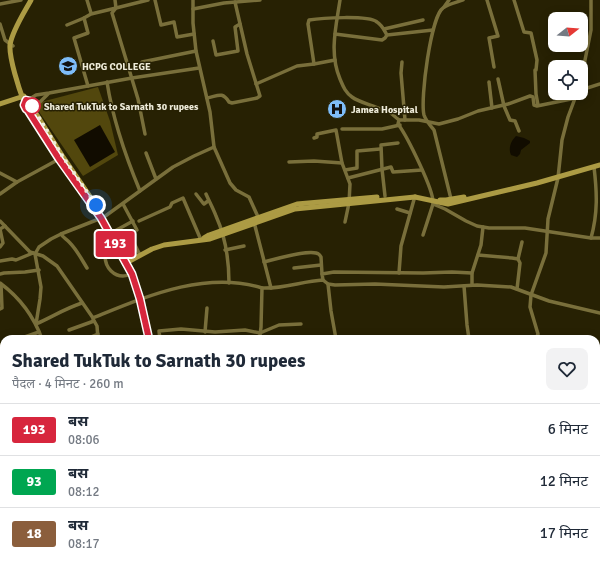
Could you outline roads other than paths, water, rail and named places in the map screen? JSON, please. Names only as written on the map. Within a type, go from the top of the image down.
[{"type":"street","points":[[0,4],[21,0]]},
{"type":"street","points":[[32,0],[12,45],[14,59],[25,99],[24,106],[31,107],[40,102],[49,93]]},
{"type":"street","points":[[87,0],[92,13]]},
{"type":"street","points":[[115,0],[116,8],[112,13],[113,18],[138,99],[145,134]]},
{"type":"street","points":[[67,25],[92,13],[148,0]]},
{"type":"street","points":[[155,0],[161,24],[174,22],[177,37],[194,34]]},
{"type":"street","points":[[193,0],[196,51],[207,98],[214,147],[230,183],[236,190],[249,197],[257,220],[264,262],[271,288]]},
{"type":"street","points":[[214,0],[215,5]]},
{"type":"street","points":[[193,9],[238,1],[260,0]]},
{"type":"street","points":[[340,0],[333,51],[338,76],[345,90],[358,101],[383,110],[386,109],[399,120],[419,120],[436,124],[444,123],[478,111],[504,106],[530,96],[533,97],[534,105],[565,100]]},
{"type":"street","points":[[449,0],[437,17],[423,93],[423,108],[427,122],[434,130],[451,199]]},
{"type":"street","points":[[443,8],[464,0]]},
{"type":"street","points":[[487,0],[498,36],[489,38],[494,66]]},
{"type":"street","points":[[514,0],[524,32],[531,32],[537,60],[536,70],[534,70],[538,105]]},
{"type":"street","points":[[585,60],[591,30],[591,0]]},
{"type":"street","points":[[207,98],[223,95],[229,102],[232,103],[257,98],[260,95],[247,54],[240,24],[238,1]]},
{"type":"street","points":[[84,18],[88,33],[74,38],[88,86]]},
{"type":"street","points":[[314,64],[308,22],[310,20],[337,18],[371,20],[377,22],[384,29],[387,35]]},
{"type":"street","points":[[384,29],[423,20]]},
{"type":"street","points":[[0,24],[6,40],[12,45]]},
{"type":"street","points":[[213,42],[216,55],[238,51],[235,27],[240,24]]},
{"type":"street","points":[[335,34],[382,40],[387,35],[434,30]]},
{"type":"street","points":[[142,62],[196,51]]},
{"type":"street","points":[[256,84],[297,66],[335,60]]},
{"type":"street","points":[[402,62],[401,72],[405,120]]},
{"type":"street","points":[[0,104],[25,99],[36,95],[107,82],[199,68]]},
{"type":"street","points":[[498,79],[504,106],[510,120],[516,122],[519,131]]},
{"type":"street","points":[[107,82],[122,147],[140,191]]},
{"type":"street","points":[[489,82],[492,108]]},
{"type":"street","points":[[588,88],[600,84]]},
{"type":"street","points":[[25,99],[32,102],[31,107],[61,158],[103,218],[112,232],[116,242]]},
{"type":"street","points":[[538,335],[530,307],[531,295],[546,253],[548,219],[558,176],[562,140],[568,117],[575,100]]},
{"type":"street","points":[[399,120],[398,124],[408,139],[422,170],[433,201],[423,235]]},
{"type":"street","points":[[342,130],[382,129],[400,126]]},
{"type":"street","points":[[314,138],[317,137],[317,134],[336,130],[342,163],[350,184],[349,201],[345,222]]},
{"type":"street","points":[[385,196],[380,149],[381,144],[398,142]]},
{"type":"street","points":[[0,262],[12,259],[16,260],[34,253],[41,246],[60,234],[103,218],[156,179],[187,159],[214,147]]},
{"type":"street","points":[[345,170],[357,168],[357,151],[380,149]]},
{"type":"street","points":[[146,153],[156,179]]},
{"type":"street","points":[[0,194],[17,182],[61,158]]},
{"type":"street","points":[[289,162],[314,161],[342,163]]},
{"type":"street","points":[[433,201],[451,199],[558,176],[600,163]]},
{"type":"street","points":[[128,264],[140,255],[152,249],[210,239],[222,232],[295,208],[385,196],[415,196],[448,204],[594,167],[600,163]]},
{"type":"street","points":[[348,178],[391,167],[393,172],[422,170]]},
{"type":"street","points":[[591,238],[595,224],[597,204],[594,167]]},
{"type":"street","points":[[0,173],[17,182]]},
{"type":"street","points":[[196,194],[202,203],[204,204],[208,201]]},
{"type":"street","points":[[206,194],[208,201],[217,217],[222,232],[229,272],[229,283]]},
{"type":"street","points":[[349,201],[415,196]]},
{"type":"street","points":[[399,273],[401,246],[415,196]]},
{"type":"street","points":[[139,221],[170,207],[172,204],[183,198],[201,240]]},
{"type":"street","points":[[433,201],[472,224],[483,227],[518,228],[600,238]]},
{"type":"street","points":[[123,204],[137,230]]},
{"type":"street","points":[[397,209],[410,213]]},
{"type":"street","points":[[103,218],[140,285],[149,335]]},
{"type":"street","points":[[0,221],[34,253],[43,256],[57,266],[94,319],[98,335]]},
{"type":"street","points":[[112,232],[133,221]]},
{"type":"street","points":[[595,224],[600,224]]},
{"type":"street","points":[[0,248],[3,242],[0,229],[5,226]]},
{"type":"street","points":[[472,285],[472,273],[478,255],[483,227]]},
{"type":"street","points":[[60,234],[63,238],[70,242],[87,268]]},
{"type":"street","points":[[132,274],[119,276],[112,271],[106,262],[106,250],[116,242],[131,238],[140,255]]},
{"type":"street","points":[[517,289],[520,263],[518,259],[522,242]]},
{"type":"street","points":[[225,250],[244,246]]},
{"type":"street","points":[[128,264],[153,252],[158,247]]},
{"type":"street","points":[[264,262],[314,252],[319,254],[321,257],[323,280],[328,284],[431,286],[472,285],[506,287],[517,289],[555,302],[600,313]]},
{"type":"street","points":[[34,253],[39,270],[41,287],[36,324]]},
{"type":"street","points":[[478,255],[518,259]]},
{"type":"street","points":[[128,264],[142,299]]},
{"type":"street","points":[[294,268],[322,265]]},
{"type":"street","points":[[0,274],[39,270]]},
{"type":"street","points":[[322,274],[346,272],[472,273]]},
{"type":"street","points":[[68,330],[142,299],[189,285],[229,283],[271,288],[323,280]]},
{"type":"street","points":[[1,283],[13,293],[36,324],[40,335]]},
{"type":"street","points":[[0,309],[2,308],[1,283]]},
{"type":"street","points":[[328,284],[335,335]]},
{"type":"street","points":[[464,286],[468,335]]},
{"type":"street","points":[[260,333],[262,288]]},
{"type":"street","points":[[36,324],[66,308],[82,302]]},
{"type":"street","points":[[205,332],[207,308]]},
{"type":"street","points":[[159,335],[159,332],[181,329],[205,332],[245,330],[260,333],[279,325],[300,324]]},
{"type":"street","points":[[30,335],[39,332]]},
{"type":"place","name":"HCPG COLLEGE","points":[[68,66]]},
{"type":"place","name":"Shared TukTuk to Sarnath 30 rupees","points":[[32,106]]},
{"type":"place","name":"Jamea Hospital","points":[[337,109]]}]
